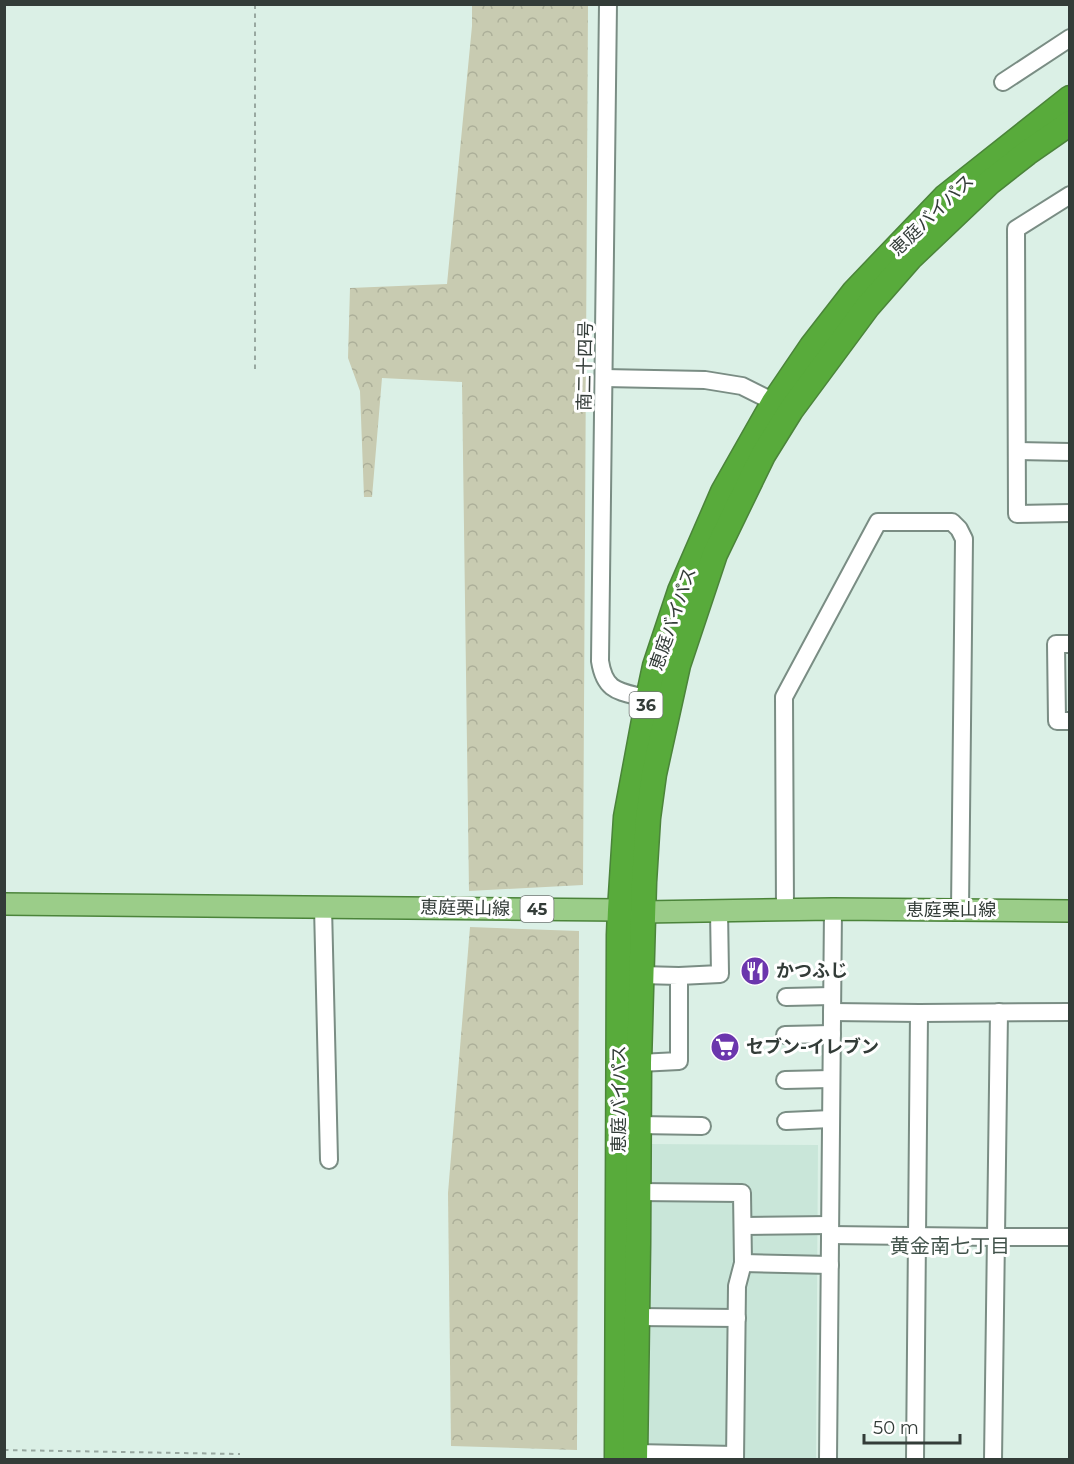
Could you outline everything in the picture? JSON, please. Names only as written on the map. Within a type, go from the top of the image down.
[{"type":"highway","name":"恵庭バイパス","points":[[629,1457],[632,911],[626,817],[655,666],[680,591],[723,492],[774,402],[812,346],[854,292],[945,197],[1070,98]]},
{"type":"highway","name":"恵庭バイパス","points":[[629,1457],[637,1317],[641,975],[632,911],[654,774],[678,665],[715,554],[763,455],[791,410],[868,306],[910,258],[990,183],[1070,123]]},
{"type":"main road","name":"恵庭栗山線","points":[[4,904],[632,911],[833,909],[1070,911]]},
{"type":"street","name":"南二十四号","points":[[608,4],[600,661],[606,680],[613,689],[648,699]]},
{"type":"street","points":[[1003,82],[1070,38]]},
{"type":"street","points":[[1070,195],[1016,229],[1017,514],[1070,513]]},
{"type":"street","points":[[604,378],[705,380],[742,386],[774,402]]},
{"type":"street","points":[[1017,451],[1070,452]]},
{"type":"street","points":[[784,910],[784,697],[878,522],[952,522],[964,539],[960,910]]},
{"type":"street","points":[[1070,644],[1056,644],[1057,721],[1070,721]]},
{"type":"street","points":[[323,907],[329,1160]]},
{"type":"street","points":[[828,1460],[833,909]]},
{"type":"street","points":[[641,975],[720,974],[719,911]]},
{"type":"street","points":[[639,1063],[679,1061],[679,976]]},
{"type":"street","points":[[786,997],[919,1013],[1070,1012]]},
{"type":"street","points":[[993,1460],[999,1012]]},
{"type":"street","points":[[915,1460],[919,1013]]},
{"type":"street","points":[[785,1035],[832,1034]]},
{"type":"street","points":[[784,1080],[831,1079]]},
{"type":"street","points":[[786,1120],[831,1119]]},
{"type":"street","points":[[638,1125],[702,1126]]},
{"type":"street","points":[[629,1457],[735,1457],[737,1286],[743,1263],[742,1193],[638,1192]]},
{"type":"street","points":[[743,1226],[916,1236],[1070,1237]]},
{"type":"street","points":[[743,1263],[830,1265]]},
{"type":"street","points":[[637,1317],[737,1318]]},
{"type":"path","points":[[255,4],[255,369]]},
{"type":"path","points":[[4,1450],[240,1454]]},
{"type":"shaded area","points":[[648,1144],[818,1145],[816,1459],[647,1460]]},
{"type":"green space","points":[[472,5],[588,5],[583,885],[469,891],[462,382],[382,378],[372,497],[364,497],[360,391],[348,358],[350,288],[447,284],[472,26]]},
{"type":"green space","points":[[470,927],[579,931],[577,1450],[451,1446],[448,1193]]},
{"type":"place","name":"かつふじ","points":[[755,971]]},
{"type":"place","name":"セブン-イレブン","points":[[725,1047]]},
{"type":"district","name":"黄金南七丁目","points":[[950,1246]]}]
